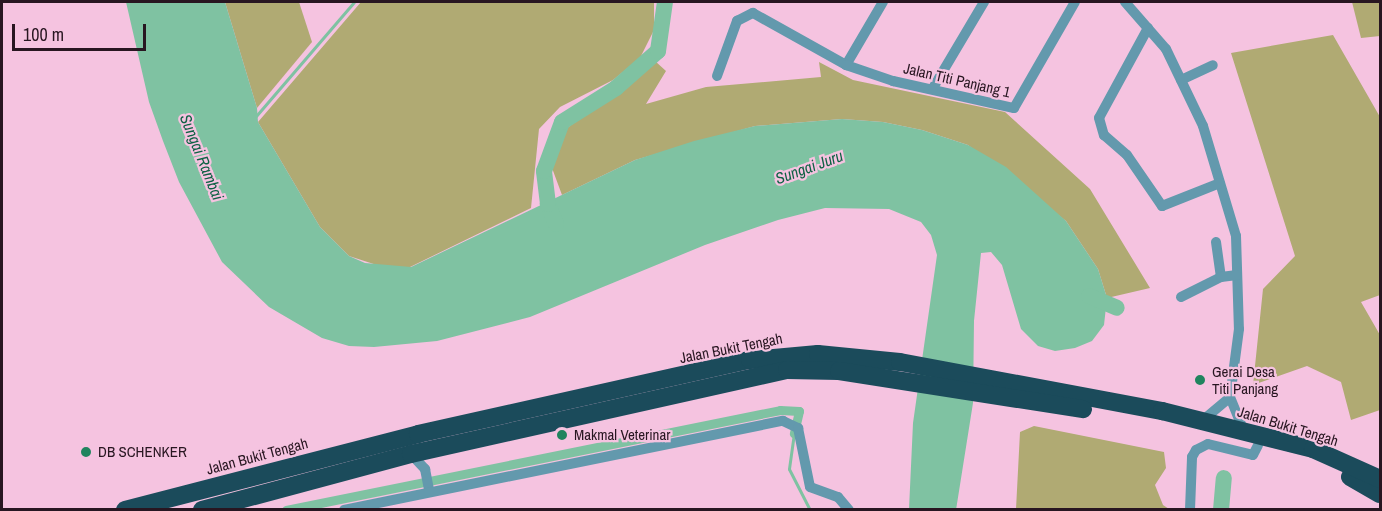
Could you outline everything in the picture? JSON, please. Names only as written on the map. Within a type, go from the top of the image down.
[{"type":"highway","name":"Jalan Bukit Tengah","points":[[125,510],[407,437],[750,360],[818,354],[1144,419],[1258,445],[1315,461],[1380,494]]},
{"type":"highway","name":"Jalan Bukit Tengah","points":[[201,510],[435,448],[787,370],[898,371]]},
{"type":"highway","name":"Jalan Bukit Tengah","points":[[987,388],[1203,420],[1243,429],[1313,449],[1380,479]]},
{"type":"street","points":[[846,65],[883,2]]},
{"type":"street","points":[[933,88],[984,2]]},
{"type":"street","name":"Jalan Titi Panjang 1","points":[[717,76],[737,21],[753,13],[846,65],[892,81],[933,88],[1014,108],[1075,2]]},
{"type":"street","points":[[1125,2],[1166,49],[1203,126],[1236,236],[1239,329],[1230,397],[1243,429]]},
{"type":"street","points":[[1148,28],[1099,118],[1104,135],[1127,155],[1162,206],[1220,183]]},
{"type":"street","points":[[1181,80],[1213,65]]},
{"type":"street","points":[[1216,242],[1221,277]]},
{"type":"street","points":[[1181,297],[1221,277],[1237,274]]},
{"type":"street","points":[[1203,420],[1230,397]]},
{"type":"street","points":[[344,510],[427,479],[783,421],[796,426],[810,487],[838,497],[849,510]]},
{"type":"street","points":[[1190,510],[1192,457],[1196,450],[1208,444],[1253,455],[1258,445]]},
{"type":"street","points":[[427,479],[435,448]]},
{"type":"street","points":[[411,454],[427,479]]},
{"type":"shaded area","points":[[225,2],[299,2],[312,42],[257,108]]},
{"type":"shaded area","points":[[361,2],[654,2],[654,30],[640,58],[613,80],[560,107],[539,129],[531,208],[410,267],[386,268],[349,256],[320,227],[258,122]]},
{"type":"shaded area","points":[[1352,2],[1380,2],[1380,36],[1361,38]]},
{"type":"shaded area","points":[[1333,35],[1380,117],[1380,295],[1361,302],[1380,335],[1380,410],[1351,420],[1341,382],[1307,366],[1253,385],[1263,289],[1295,256],[1231,53]]},
{"type":"shaded area","points":[[655,61],[666,71],[646,104],[706,87],[821,77],[819,62],[853,80],[1005,112],[1090,189],[1150,288],[1107,298],[1098,269],[1066,221],[968,145],[922,130],[883,122],[842,119],[755,126],[635,160],[562,195],[552,168],[567,128],[628,85]]},
{"type":"shaded area","points":[[1034,426],[1164,452],[1166,468],[1155,485],[1163,505],[1169,509],[1016,509],[1020,432]]},
{"type":"water","points":[[126,2],[225,2],[257,108],[258,122],[320,227],[349,256],[365,263],[411,267],[635,160],[694,141],[755,126],[842,119],[883,122],[922,130],[968,145],[1006,167],[1066,221],[1098,269],[1107,298],[1104,325],[1092,341],[1075,348],[1055,351],[1038,346],[1021,329],[1002,265],[991,252],[981,253],[974,321],[973,403],[956,510],[909,509],[913,423],[937,255],[931,235],[921,222],[889,209],[825,208],[778,220],[705,245],[530,317],[437,341],[374,347],[349,346],[322,338],[269,307],[222,262],[179,182],[163,141],[149,102]]},
{"type":"waterway","points":[[256,116],[354,2]]},
{"type":"waterway","points":[[556,224],[548,204],[544,171],[562,122],[616,88],[658,51],[665,2]]},
{"type":"waterway","points":[[1089,296],[1117,308]]},
{"type":"waterway","points":[[286,510],[780,410],[799,411],[794,433]]},
{"type":"waterway","points":[[794,433],[789,469],[810,510]]},
{"type":"waterway","points":[[1221,510],[1224,478]]},
{"type":"place","name":"Gerai Desa Titi Panjang","points":[[1200,380]]},
{"type":"place","name":"Makmal Veterinar","points":[[562,435]]},
{"type":"place","name":"DB SCHENKER","points":[[86,452]]},
{"type":"water label","name":"Sungai Rambai","points":[[202,157]]},
{"type":"water label","name":"Sungai Juru","points":[[809,167]]}]
